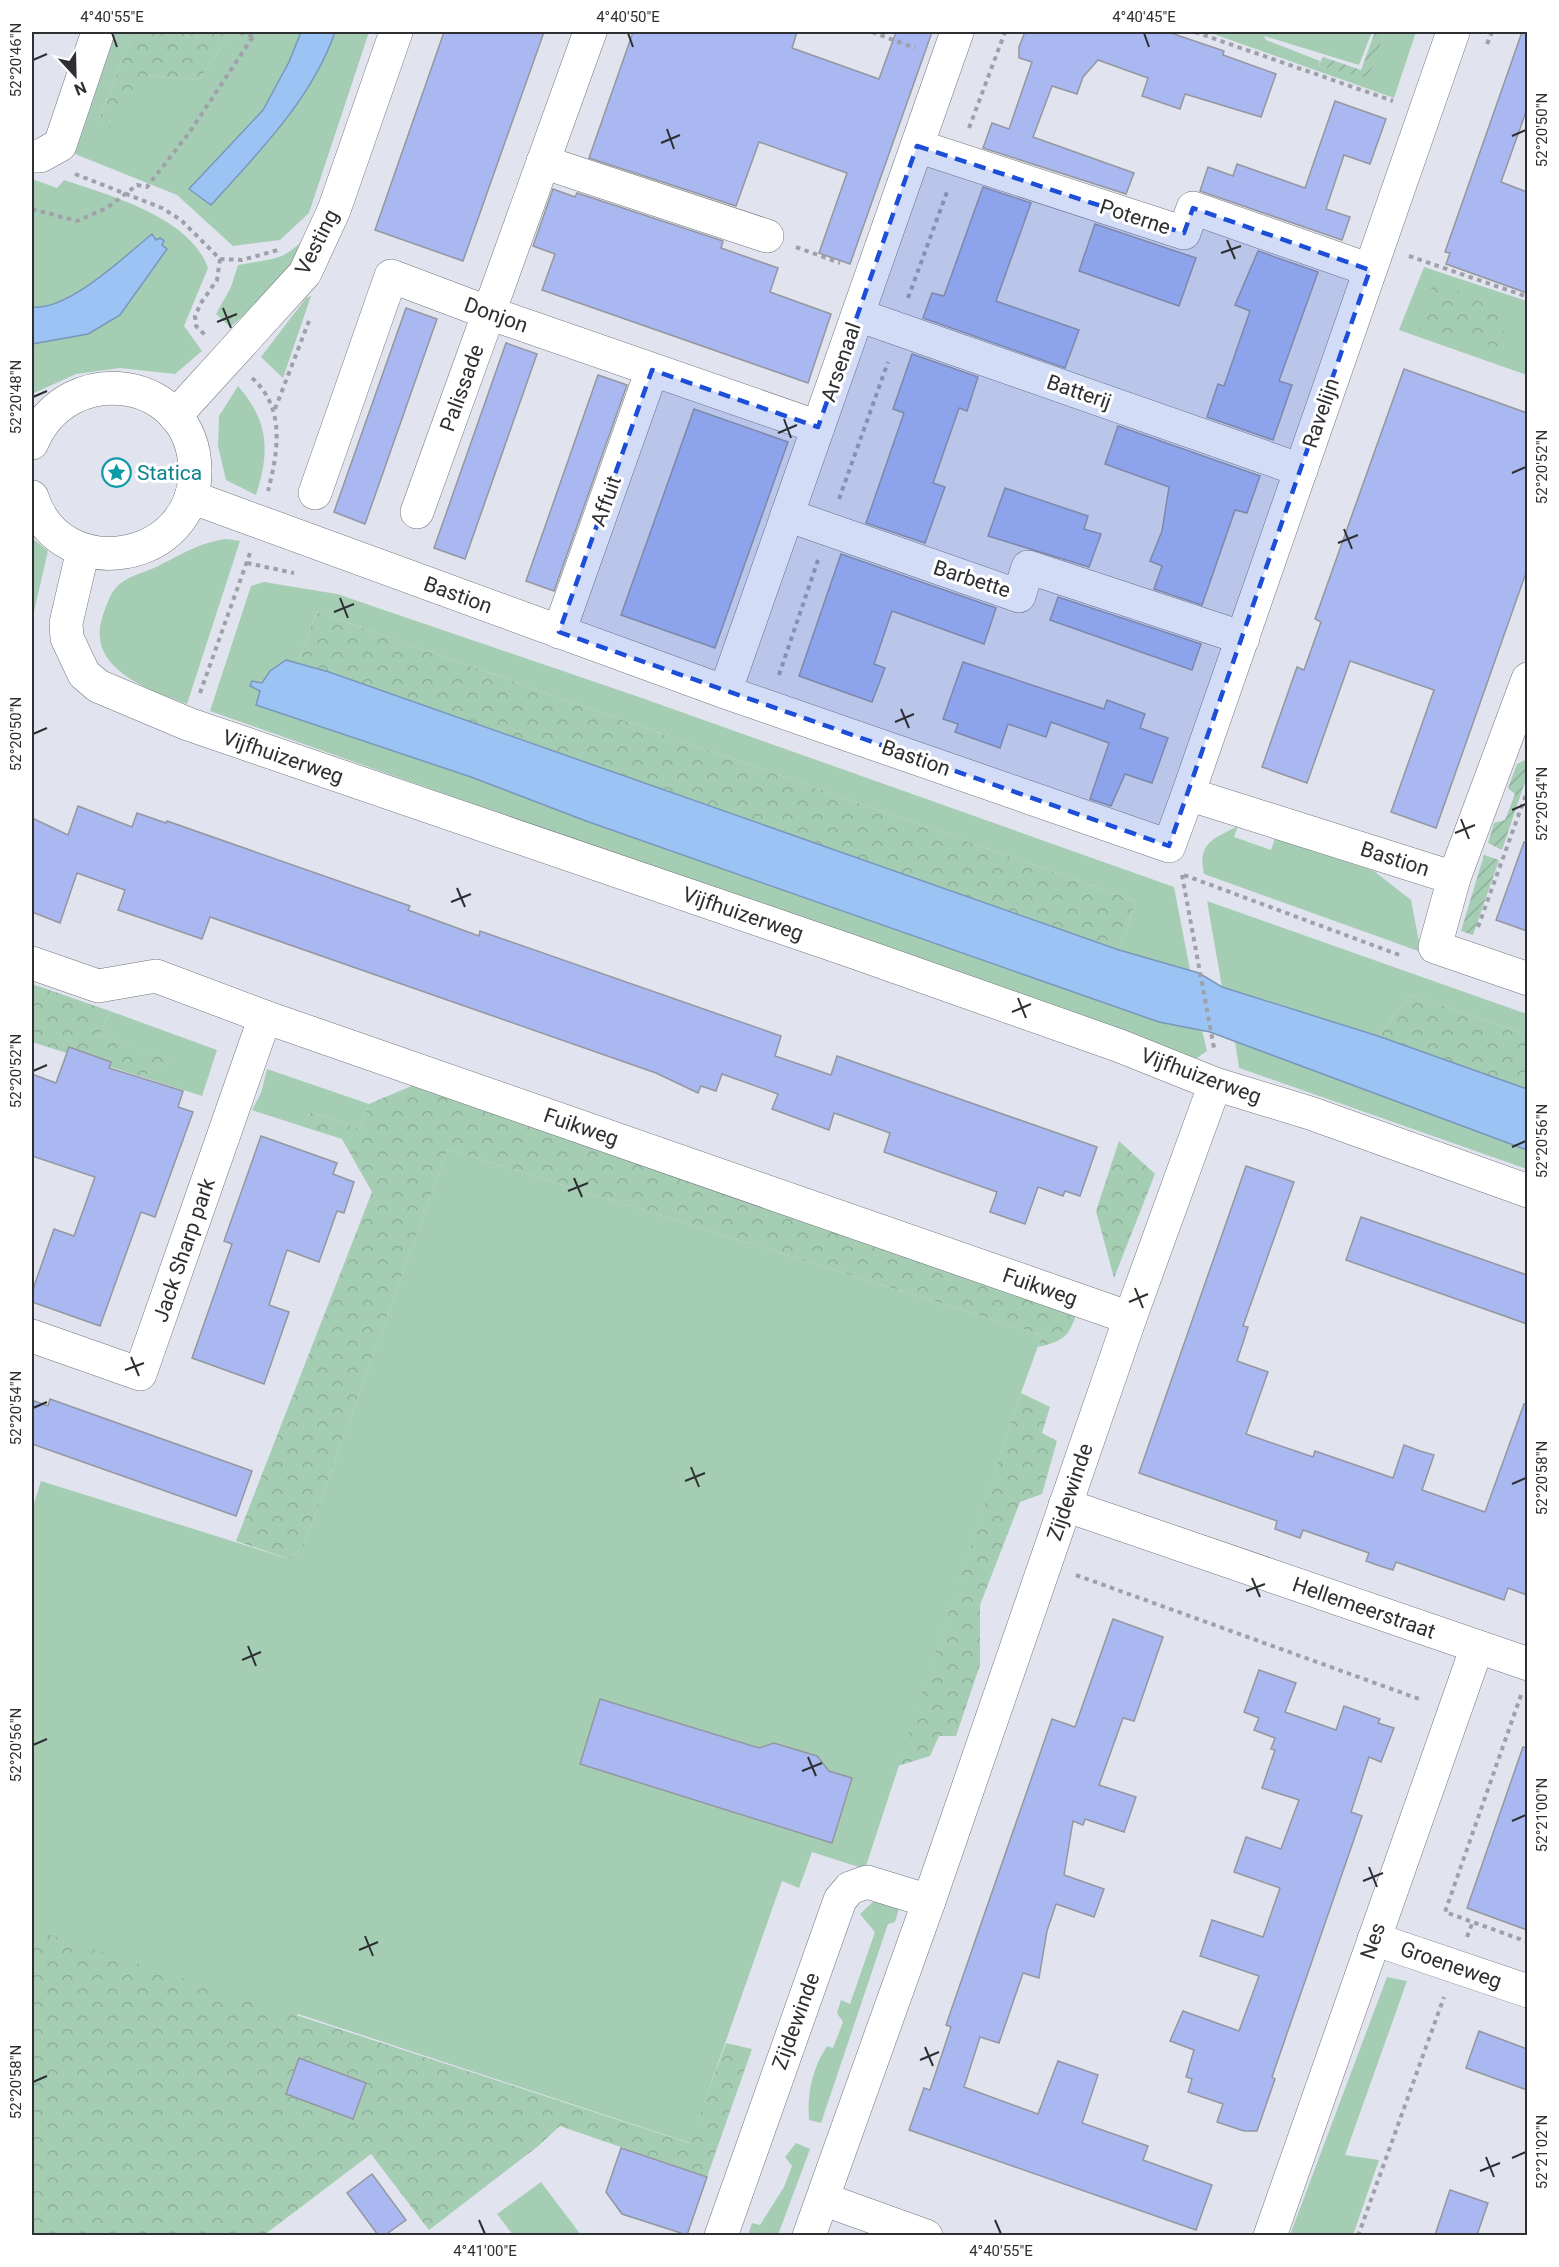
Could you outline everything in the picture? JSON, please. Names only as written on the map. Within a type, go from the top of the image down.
[{"type":"street","points":[[36,156],[60,145],[98,32]]},
{"type":"street","name":"Vesting","points":[[175,416],[227,356],[305,273],[334,210],[396,32]]},
{"type":"street","name":"Palissade","points":[[417,512],[590,32]]},
{"type":"street","name":"Ravelijn","points":[[1188,794],[1453,32]]},
{"type":"street","name":"Arsenaal","points":[[725,692],[952,46]]},
{"type":"street","name":"Poterne","points":[[917,146],[1184,233],[1193,208],[1375,258]]},
{"type":"street","points":[[543,162],[767,236]]},
{"type":"street","name":"Donjon","points":[[315,493],[392,276],[489,314],[818,427]]},
{"type":"street","name":"Batterij","points":[[858,315],[1301,470]]},
{"type":"street","name":"Affuit","points":[[559,632],[652,370]]},
{"type":"street","points":[[32,441],[44,420],[62,402],[84,391],[109,386],[134,389],[156,400],[175,416],[190,441],[195,469],[190,497],[178,521],[159,539],[135,551],[109,555],[83,550],[63,540],[46,525],[32,497]]},
{"type":"street","name":"Bastion","points":[[190,497],[725,692],[1169,846],[1188,794],[1454,878],[1435,947],[1527,979]]},
{"type":"street","name":"Barbette","points":[[788,515],[1019,596],[1028,567],[1243,638]]},
{"type":"street","name":"Vijfhuizerweg","points":[[83,550],[66,623],[67,638],[84,674],[98,686],[188,724],[848,950],[1120,1046],[1215,1069],[1310,1113],[1527,1191]]},
{"type":"street","points":[[1454,878],[1519,728],[1527,679]]},
{"type":"street","name":"Fuikweg","points":[[32,963],[98,986],[156,976],[265,1017],[1130,1318]]},
{"type":"street","name":"Jack Sharp park","points":[[32,1336],[140,1374],[265,1017]]},
{"type":"street","name":"Zijdewinde","points":[[809,2235],[929,1901],[1215,1069]]},
{"type":"street","name":"Hellemeerstraat","points":[[1065,1505],[1477,1647],[1526,1676]]},
{"type":"street","name":"Nes","points":[[1270,2235],[1477,1647]]},
{"type":"street","name":"Zijdewinde","points":[[721,2235],[840,1900],[850,1888],[867,1882],[929,1901]]},
{"type":"street","name":"Groeneweg","points":[[1374,1939],[1527,1991]]},
{"type":"street","points":[[823,2199],[926,2235]]},
{"type":"path","points":[[240,32],[254,37]]},
{"type":"path","points":[[32,209],[77,220],[107,208],[137,185],[147,187],[189,133],[256,32]]},
{"type":"path","points":[[872,32],[952,46]]},
{"type":"path","points":[[768,706],[828,529],[894,346],[897,328],[1005,32]]},
{"type":"path","points":[[1196,32],[1425,113]]},
{"type":"path","points":[[36,156],[57,167],[162,208],[181,220],[220,259],[217,279],[195,316],[196,326],[227,356]]},
{"type":"path","points":[[767,236],[871,275]]},
{"type":"path","points":[[1375,258],[1527,297]]},
{"type":"path","points":[[188,724],[260,523],[278,453],[275,410]]},
{"type":"path","points":[[1467,958],[1527,789]]},
{"type":"path","points":[[1181,874],[1215,1069]]},
{"type":"path","points":[[1045,1564],[1454,1711]]},
{"type":"path","points":[[1526,1676],[1445,1912],[1472,1924],[1527,1942]]},
{"type":"path","points":[[1358,2235],[1472,1924]]},
{"type":"highlighted area","points":[[917,146],[1184,233],[1193,208],[1370,270],[1169,846],[559,632],[652,370],[818,427]]},
{"type":"green space","points":[[116,32],[133,32],[98,122],[148,75],[199,80],[232,32],[369,32],[309,213],[280,240],[233,246],[177,195],[75,154]]},
{"type":"green space","points":[[133,32],[232,32],[199,80],[148,75],[109,128],[98,122]]},
{"type":"green space","points":[[1208,32],[1372,32],[1359,65],[1264,36],[1266,40],[1320,61],[1318,66],[1368,77],[1385,32],[1416,32],[1394,98]]},
{"type":"green space","points":[[1375,32],[1385,32],[1368,78],[1318,66],[1323,57],[1361,70]]},
{"type":"green space","points":[[32,179],[57,188],[64,180],[104,193],[147,211],[185,235],[199,250],[208,268],[184,326],[202,351],[175,374],[120,368],[76,374],[32,394]]},
{"type":"green space","points":[[319,232],[265,298],[230,327],[216,314],[231,287],[238,265],[282,256]]},
{"type":"green space","points":[[1424,267],[1527,301],[1527,375],[1399,330]]},
{"type":"green space","points":[[1434,278],[1504,314],[1503,348],[1419,330]]},
{"type":"green space","points":[[311,296],[283,378],[261,357],[306,298]]},
{"type":"green space","points":[[238,386],[256,412],[264,437],[265,451],[256,495],[226,480],[218,446],[219,416]]},
{"type":"green space","points":[[32,538],[48,551],[32,620]]},
{"type":"green space","points":[[226,539],[240,541],[187,704],[139,684],[111,663],[103,650],[100,634],[103,615],[115,589],[129,578],[207,543]]},
{"type":"green space","points":[[264,582],[337,594],[639,697],[1174,887],[1190,970],[1119,950],[1136,901],[317,612],[297,663],[270,671],[262,683],[256,704],[471,777],[586,821],[1159,1022],[1202,1030],[1207,1051],[1190,1063],[907,957],[210,711],[251,586]]},
{"type":"green space","points":[[317,612],[1136,901],[1119,950],[297,663]]},
{"type":"green space","points":[[1527,759],[1527,776],[1502,850],[1488,843],[1494,823],[1505,820],[1515,794],[1508,788],[1517,764]]},
{"type":"green space","points":[[1238,826],[1234,837],[1271,850],[1275,838],[1374,871],[1411,900],[1421,952],[1204,874],[1202,863],[1205,848],[1215,838]]},
{"type":"green space","points":[[1484,855],[1499,860],[1473,935],[1461,931]]},
{"type":"green space","points":[[1207,901],[1527,1014],[1527,1035],[1411,994],[1378,1036],[1222,987]]},
{"type":"green space","points":[[32,984],[110,1011],[100,1035],[173,1061],[142,1077],[32,1042]]},
{"type":"green space","points":[[1411,994],[1527,1035],[1527,1089],[1378,1036]]},
{"type":"green space","points":[[110,1011],[217,1050],[202,1096],[142,1077],[172,1061],[100,1035]]},
{"type":"green space","points":[[1235,1041],[1527,1150],[1527,1169],[1239,1068]]},
{"type":"green space","points":[[267,1069],[369,1104],[360,1129],[310,1112],[301,1126],[252,1110],[261,1093]]},
{"type":"green space","points":[[416,1084],[1078,1309],[1075,1318],[1066,1336],[1038,1347],[1042,1335],[448,1149],[304,1546],[289,1559],[236,1541],[372,1192],[342,1139],[301,1126],[310,1112],[360,1129],[369,1104]]},
{"type":"green space","points":[[1119,1141],[1155,1174],[1114,1278],[1096,1211]]},
{"type":"green space","points":[[448,1149],[1042,1335],[865,1869],[812,1852],[799,1888],[782,1881],[690,2143],[298,2014],[32,2236],[32,1510],[41,1481],[289,1559],[304,1546]]},
{"type":"green space","points":[[1021,1393],[1050,1407],[1042,1433],[1057,1441],[1042,1494],[1020,1502],[980,1605],[980,1665],[956,1736],[939,1736],[930,1756],[898,1766]]},
{"type":"green space","points":[[875,1900],[900,1905],[895,1922],[888,1924],[821,2123],[809,2120],[810,2091],[814,2073],[827,2046],[833,2048],[843,2022],[837,2013],[841,2000],[850,2004],[875,1932],[860,1914]]},
{"type":"green space","points":[[32,1929],[689,2143],[726,2043],[752,2049],[707,2177],[560,2126],[537,2147],[429,2230],[371,2154],[264,2235],[32,2235]]},
{"type":"green space","points":[[1387,1977],[1407,1981],[1345,2155],[1379,2160],[1353,2235],[1290,2235]]},
{"type":"green space","points":[[796,2143],[810,2149],[778,2235],[748,2235],[752,2223],[760,2225],[784,2187],[792,2166],[785,2157]]},
{"type":"green space","points":[[541,2182],[581,2235],[513,2235],[497,2214]]},
{"type":"water","points":[[301,32],[335,32],[313,80],[298,102],[265,145],[211,205],[189,189],[263,110],[289,62]]},
{"type":"water","points":[[152,234],[156,240],[160,238],[164,241],[162,245],[167,249],[120,315],[88,334],[32,344],[32,307],[62,301],[78,292],[95,281]]},
{"type":"water","points":[[286,660],[329,672],[1119,950],[1199,973],[1222,987],[1378,1036],[1527,1089],[1527,1150],[1210,1032],[1159,1022],[586,821],[471,777],[256,705],[260,691],[250,686],[252,681],[262,683],[270,671]]},
{"type":"building","points":[[444,32],[544,32],[463,261],[375,230]]},
{"type":"building","points":[[633,32],[797,32],[792,48],[879,79],[896,32],[932,32],[850,264],[819,253],[847,173],[759,142],[736,206],[589,158]]},
{"type":"building","points":[[1025,32],[1168,32],[1224,51],[1223,55],[1276,74],[1261,117],[1185,94],[1180,109],[1142,96],[1148,78],[1098,60],[1083,77],[1077,94],[1052,86],[1033,137],[1134,173],[1126,194],[983,148],[992,123],[1009,129],[1032,62],[1019,58],[1019,47]]},
{"type":"building","points":[[1522,32],[1527,32],[1527,109],[1501,182],[1527,192],[1527,293],[1446,264],[1450,253],[1445,252]]},
{"type":"building","points":[[1335,101],[1386,119],[1370,164],[1344,155],[1326,209],[1350,217],[1342,240],[1200,191],[1208,167],[1233,176],[1237,164],[1305,188]]},
{"type":"building","points":[[983,187],[1031,203],[996,301],[1079,330],[1065,368],[923,318],[932,293],[944,296]]},
{"type":"building","points":[[553,189],[575,197],[577,193],[723,241],[721,248],[778,268],[770,292],[831,314],[808,383],[542,290],[555,254],[533,246]]},
{"type":"building","points":[[1095,224],[1196,258],[1179,306],[1079,271]]},
{"type":"building","points":[[1258,251],[1318,272],[1279,381],[1292,385],[1273,440],[1207,417],[1218,384],[1224,386],[1250,311],[1235,305]]},
{"type":"building","points":[[406,308],[437,319],[365,524],[334,512]]},
{"type":"building","points":[[506,343],[537,354],[465,559],[434,548]]},
{"type":"building","points":[[912,354],[978,377],[967,411],[959,408],[933,483],[945,487],[925,543],[866,523],[904,413],[893,409]]},
{"type":"building","points":[[1404,369],[1527,413],[1527,570],[1436,828],[1391,812],[1434,690],[1350,661],[1307,783],[1262,767],[1297,667],[1304,670],[1321,622],[1315,619]]},
{"type":"building","points":[[598,375],[627,385],[554,591],[526,581]]},
{"type":"building","points":[[694,409],[788,442],[715,648],[621,615]]},
{"type":"building","points":[[1118,426],[1260,476],[1247,513],[1235,510],[1202,605],[1154,589],[1162,566],[1150,561],[1162,531],[1169,487],[1105,464]]},
{"type":"building","points":[[1005,488],[1088,516],[1084,529],[1101,534],[1089,567],[988,536]]},
{"type":"building","points":[[841,554],[996,608],[984,644],[892,611],[874,664],[885,668],[872,702],[799,676]]},
{"type":"building","points":[[1058,597],[1201,644],[1192,670],[1050,620]]},
{"type":"building","points":[[963,662],[1104,709],[1107,700],[1145,714],[1140,728],[1168,738],[1152,783],[1125,774],[1111,806],[1090,799],[1109,743],[1051,722],[1046,737],[1008,724],[1000,748],[955,732],[958,724],[943,719]]},
{"type":"building","points":[[78,806],[132,827],[137,813],[166,823],[167,821],[410,906],[408,910],[479,936],[480,931],[781,1036],[775,1056],[831,1075],[837,1056],[1097,1147],[1080,1196],[1065,1191],[1063,1196],[1038,1187],[1025,1224],[990,1212],[997,1192],[884,1152],[890,1133],[834,1113],[829,1130],[772,1109],[778,1094],[722,1074],[716,1091],[701,1086],[698,1093],[656,1073],[210,917],[202,939],[118,910],[125,890],[77,873],[60,923],[32,912],[32,818],[68,835]]},
{"type":"building","points":[[1524,842],[1527,843],[1527,931],[1496,920]]},
{"type":"building","points":[[69,1047],[111,1062],[109,1068],[183,1091],[178,1107],[193,1112],[155,1217],[141,1212],[100,1326],[32,1302],[32,1292],[54,1229],[74,1236],[95,1177],[32,1156],[32,1074],[56,1083]]},
{"type":"building","points":[[261,1136],[337,1163],[333,1174],[354,1182],[344,1213],[337,1211],[319,1262],[287,1250],[269,1305],[289,1312],[264,1384],[192,1358],[232,1244],[224,1241]]},
{"type":"building","points":[[1246,1166],[1294,1182],[1243,1326],[1248,1327],[1237,1361],[1268,1372],[1246,1434],[1313,1457],[1315,1451],[1393,1478],[1404,1445],[1434,1455],[1422,1490],[1485,1512],[1524,1404],[1527,1405],[1527,1595],[1508,1588],[1504,1600],[1396,1562],[1393,1570],[1380,1566],[1366,1561],[1369,1553],[1303,1530],[1300,1538],[1275,1529],[1277,1521],[1139,1473]]},
{"type":"building","points":[[1361,1217],[1527,1275],[1527,1324],[1346,1260]]},
{"type":"building","points":[[50,1399],[252,1471],[236,1516],[32,1444],[32,1400],[48,1406]]},
{"type":"building","points":[[1113,1619],[1163,1637],[1134,1721],[1123,1718],[1099,1785],[1136,1797],[1124,1832],[1085,1819],[1083,1825],[1073,1821],[1064,1875],[1104,1889],[1094,1917],[1056,1904],[1047,1931],[1039,1978],[1023,1973],[999,2043],[980,2037],[964,2087],[1038,2114],[1058,2061],[1098,2075],[1082,2123],[1148,2146],[1143,2160],[1212,2185],[1196,2230],[909,2130],[924,2088],[930,2090],[951,2027],[946,2025],[1052,1719],[1075,1727]]},
{"type":"building","points":[[1259,1670],[1296,1683],[1285,1712],[1336,1730],[1344,1706],[1380,1719],[1378,1723],[1394,1728],[1381,1762],[1369,1757],[1351,1812],[1362,1816],[1272,2077],[1275,2079],[1257,2131],[1244,2131],[1217,2122],[1223,2104],[1188,2092],[1192,2079],[1186,2077],[1194,2050],[1170,2041],[1183,2011],[1239,2031],[1259,1976],[1200,1956],[1212,1920],[1263,1937],[1280,1888],[1234,1872],[1246,1837],[1281,1849],[1299,1800],[1262,1788],[1275,1750],[1271,1749],[1275,1738],[1254,1730],[1259,1718],[1244,1712]]},
{"type":"building","points":[[600,1699],[759,1748],[774,1743],[817,1756],[829,1771],[852,1778],[832,1843],[580,1764]]},
{"type":"building","points":[[1523,1747],[1527,1748],[1527,1930],[1467,1908]]},
{"type":"building","points":[[1479,2031],[1527,2049],[1527,2090],[1466,2068]]},
{"type":"building","points":[[299,2058],[366,2083],[353,2119],[286,2094]]},
{"type":"building","points":[[621,2148],[707,2177],[687,2235],[622,2214],[606,2192]]},
{"type":"building","points":[[372,2174],[406,2220],[385,2235],[378,2235],[347,2193]]},
{"type":"building","points":[[1450,2190],[1488,2203],[1477,2235],[1435,2235]]},
{"type":"place","name":"Statica","points":[[116,473]]}]
